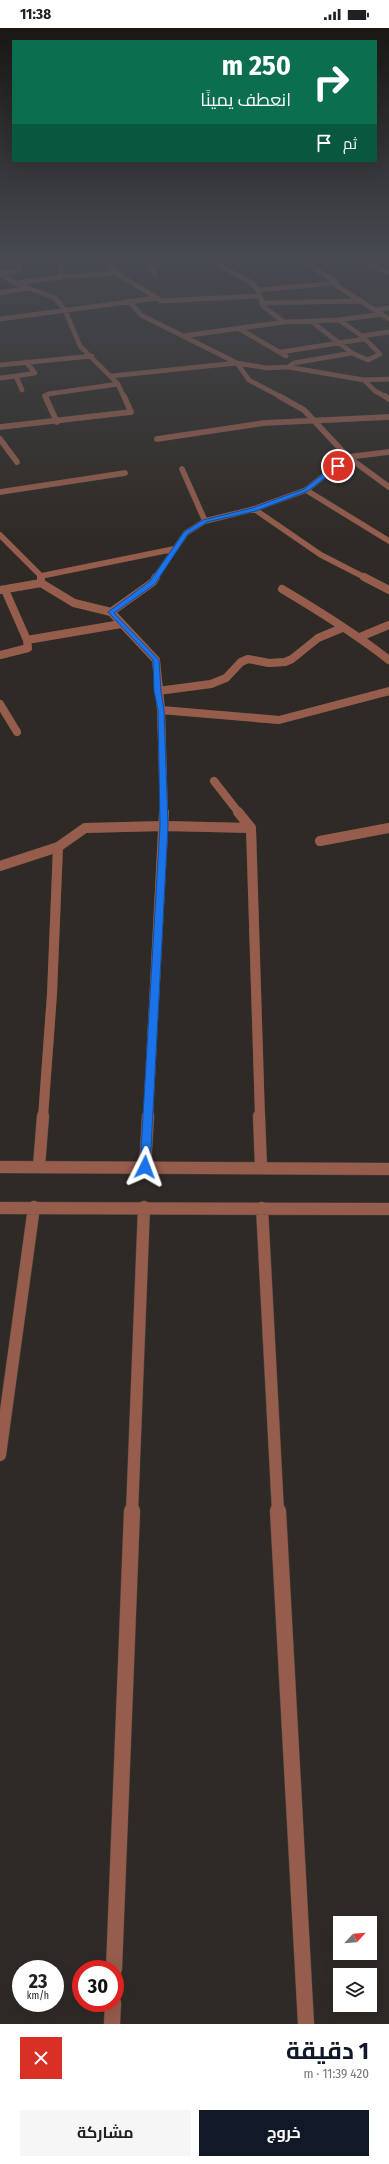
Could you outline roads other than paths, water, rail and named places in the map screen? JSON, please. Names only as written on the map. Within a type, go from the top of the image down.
[{"type":"street","points":[[0,427],[57,422],[131,412],[118,384],[86,351]]},
{"type":"street","points":[[213,351],[237,363],[249,380],[304,410],[316,420],[348,457],[389,487]]},
{"type":"street","points":[[281,352],[286,351]]},
{"type":"street","points":[[349,351],[368,360],[380,354],[377,351]]},
{"type":"street","points":[[281,352],[294,363]]},
{"type":"street","points":[[288,366],[294,363],[352,353]]},
{"type":"street","points":[[0,364],[92,356]]},
{"type":"street","points":[[0,378],[35,373],[26,362]]},
{"type":"street","points":[[111,376],[237,363],[267,368],[288,366],[364,380],[389,379]]},
{"type":"street","points":[[16,376],[22,390]]},
{"type":"street","points":[[364,380],[375,391],[389,399]]},
{"type":"street","points":[[57,422],[45,396],[48,394],[118,384]]},
{"type":"street","points":[[157,439],[264,423],[389,417]]},
{"type":"street","points":[[1,442],[17,462]]},
{"type":"street","points":[[111,612],[153,582],[186,533],[205,521],[254,510],[306,490],[348,457],[389,452]]},
{"type":"street","points":[[182,469],[205,521]]},
{"type":"street","points":[[0,492],[125,473]]},
{"type":"street","points":[[306,490],[389,542]]},
{"type":"street","points":[[254,510],[321,555],[389,590]]},
{"type":"street","points":[[0,535],[41,579],[74,603],[111,612],[156,660],[161,710],[164,826],[145,1167]]},
{"type":"street","points":[[0,655],[28,648],[27,640],[3,590],[41,579],[174,549]]},
{"type":"street","points":[[282,589],[328,617],[342,628],[360,637],[389,660]]},
{"type":"street","points":[[27,640],[122,624]]},
{"type":"street","points":[[360,637],[389,625]]},
{"type":"street","points":[[158,691],[211,684],[226,678],[241,662],[248,659],[268,663],[284,662],[292,658],[318,638],[342,628]]},
{"type":"street","points":[[161,710],[279,720],[389,691]]},
{"type":"street","points":[[0,704],[17,732]]},
{"type":"street","points":[[214,781],[251,828],[261,1168]]},
{"type":"street","points":[[0,866],[58,847],[85,828],[164,826],[251,828]]},
{"type":"street","points":[[320,841],[381,831],[389,828]]},
{"type":"street","points":[[39,1166],[52,994],[58,847]]},
{"type":"street","points":[[0,1167],[39,1166],[389,1169]]},
{"type":"street","points":[[0,1455],[34,1207]]},
{"type":"street","points":[[114,1960],[144,1207]]},
{"type":"street","points":[[0,1208],[144,1207],[389,1209]]},
{"type":"street","points":[[262,1208],[306,2024]]},
{"type":"street","points":[[112,2024],[113,2012]]}]
